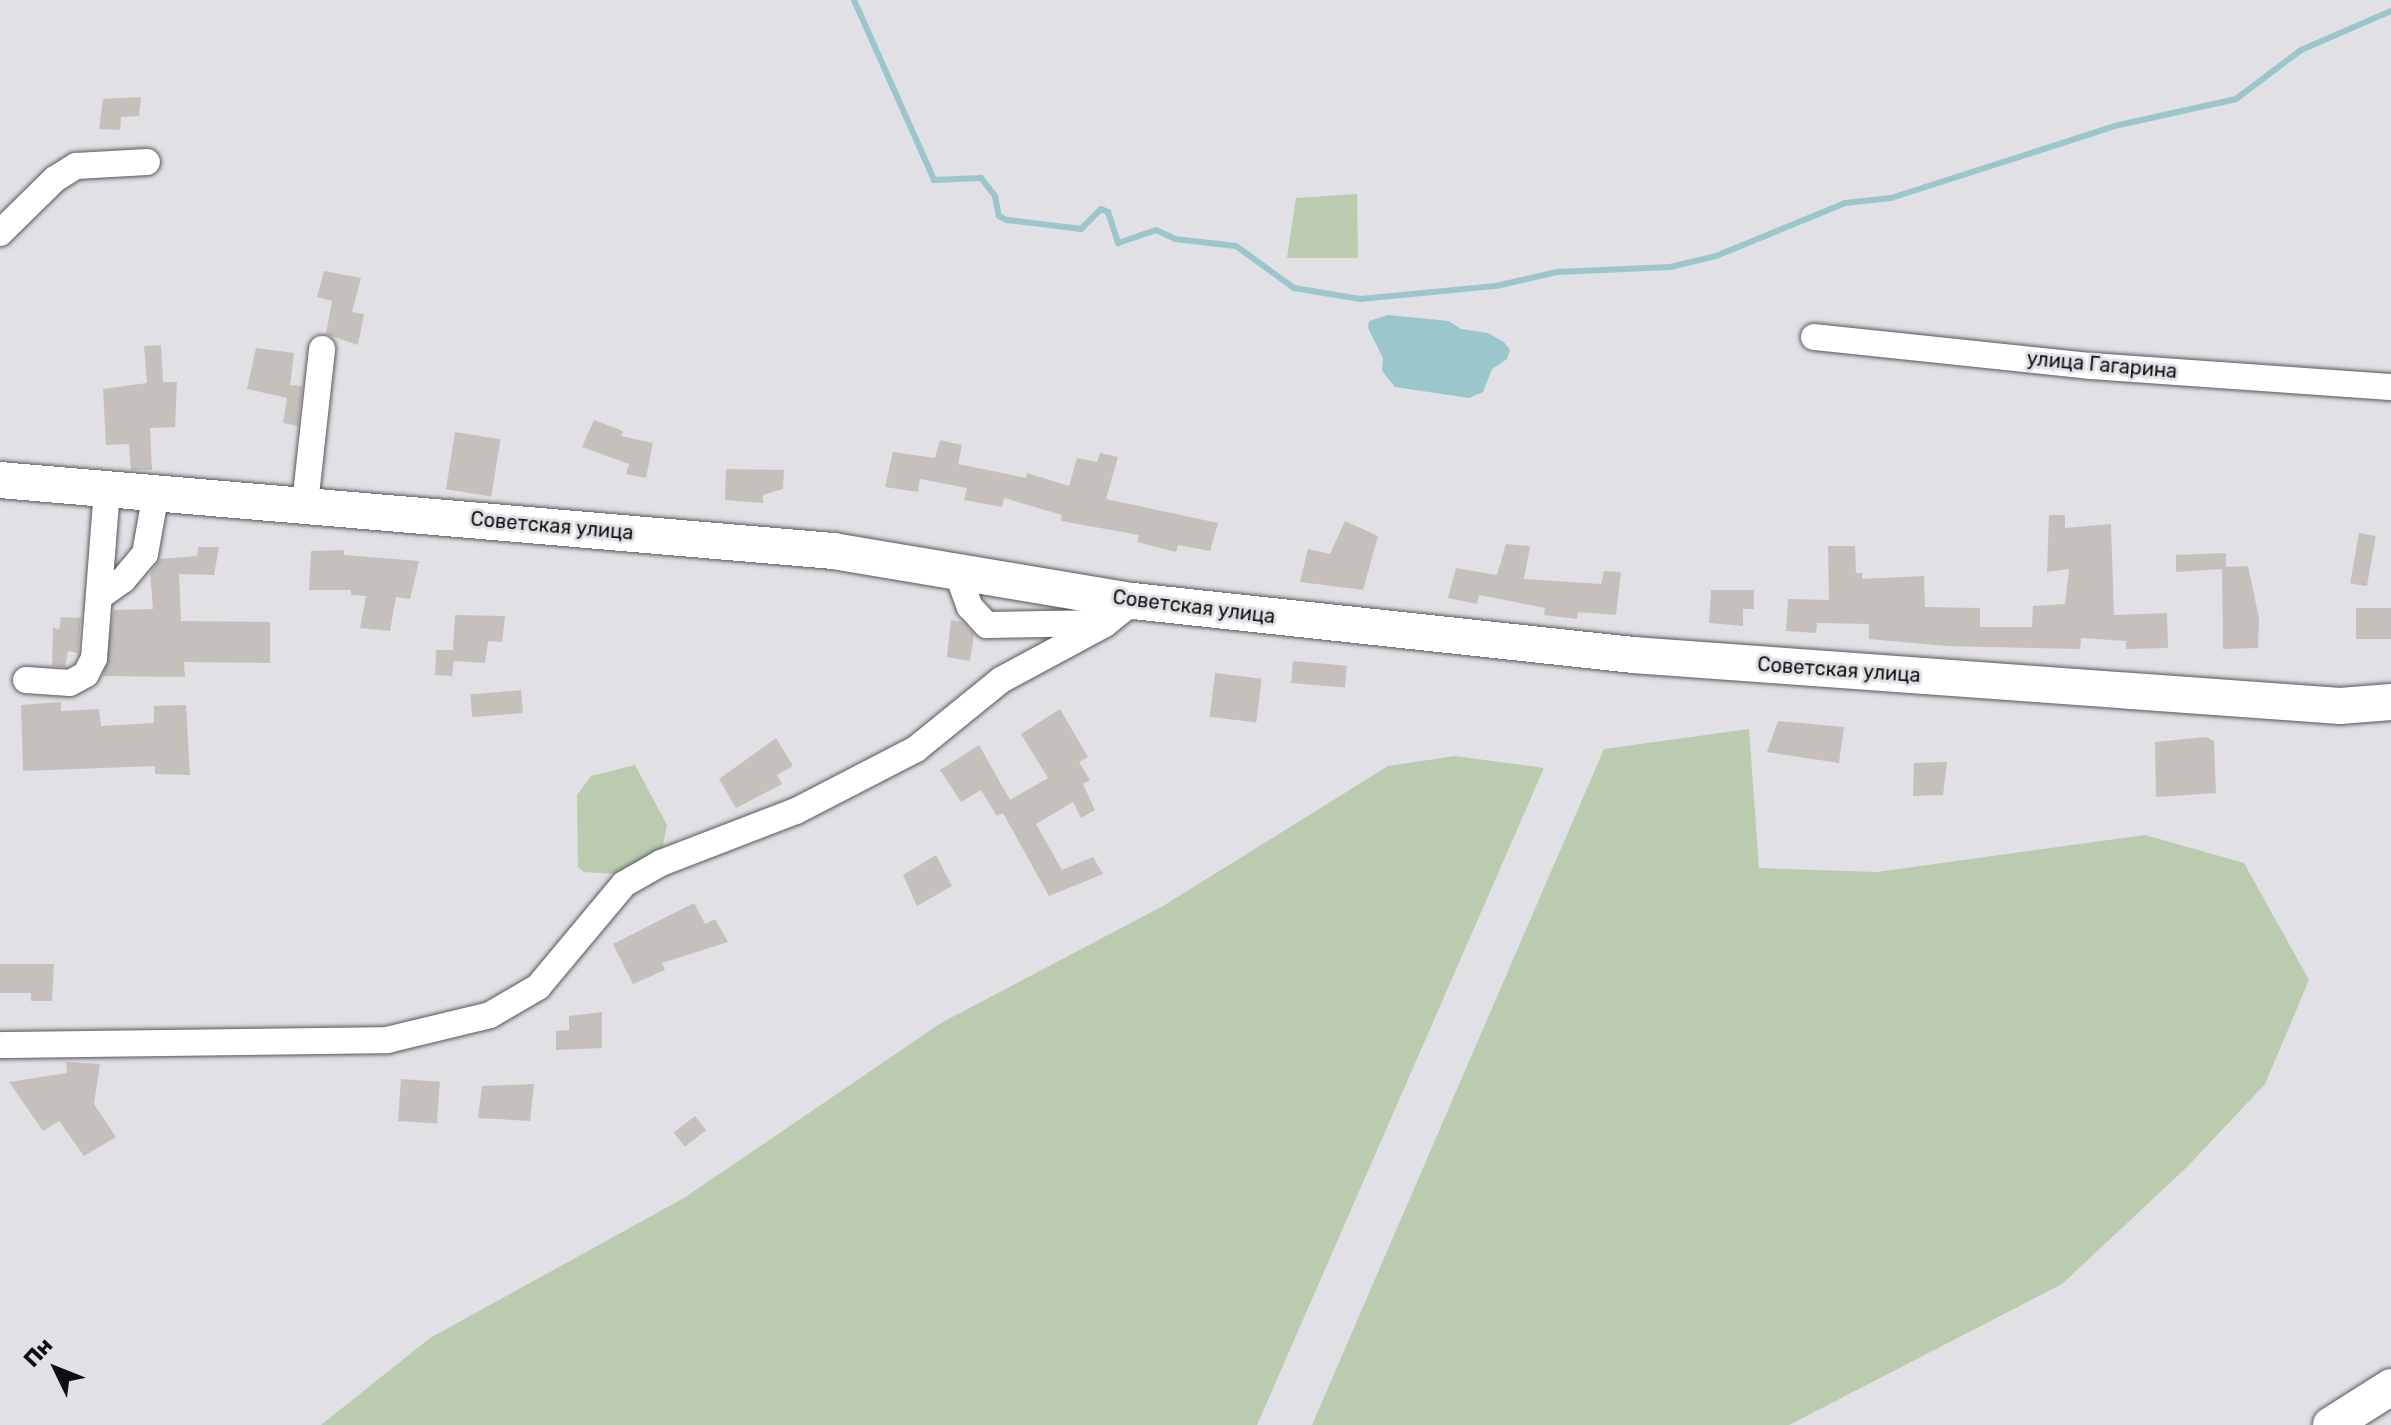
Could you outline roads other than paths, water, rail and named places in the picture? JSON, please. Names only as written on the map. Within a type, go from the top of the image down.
[{"type":"main road","name":"Советская улица","points":[[0,480],[833,551],[1133,601],[1633,655],[2340,706],[2391,702]]},
{"type":"main road","points":[[2331,1425],[2391,1387]]},
{"type":"street","points":[[0,233],[55,179],[76,166],[147,162]]},
{"type":"street","name":"улица Гагарина","points":[[1814,337],[2090,366],[2391,387]]},
{"type":"street","points":[[305,504],[322,349]]},
{"type":"street","points":[[26,680],[70,683],[86,674],[94,658],[107,489]]},
{"type":"street","points":[[100,596],[123,580],[145,554],[156,493]]},
{"type":"street","points":[[957,572],[970,607],[987,625],[1009,628],[1105,624]]},
{"type":"street","points":[[0,1045],[387,1040],[490,1015],[538,987],[624,884],[661,863],[796,811],[916,749],[1014,672],[1105,624],[1133,601]]},
{"type":"street","points":[[1009,628],[1014,672]]},
{"type":"water","points":[[1388,315],[1449,321],[1461,329],[1488,333],[1504,342],[1510,350],[1507,359],[1492,369],[1483,392],[1469,398],[1395,387],[1382,371],[1383,358],[1368,328],[1369,321]]},
{"type":"waterway","points":[[854,0],[934,180],[981,178],[995,196],[999,216],[1007,220],[1081,229],[1101,209],[1108,212],[1118,243],[1156,230],[1175,239],[1236,246],[1294,288],[1360,299],[1496,286],[1557,272],[1670,267],[1716,256],[1845,203],[1891,198],[2119,125],[2236,99],[2301,50],[2391,11]]}]
